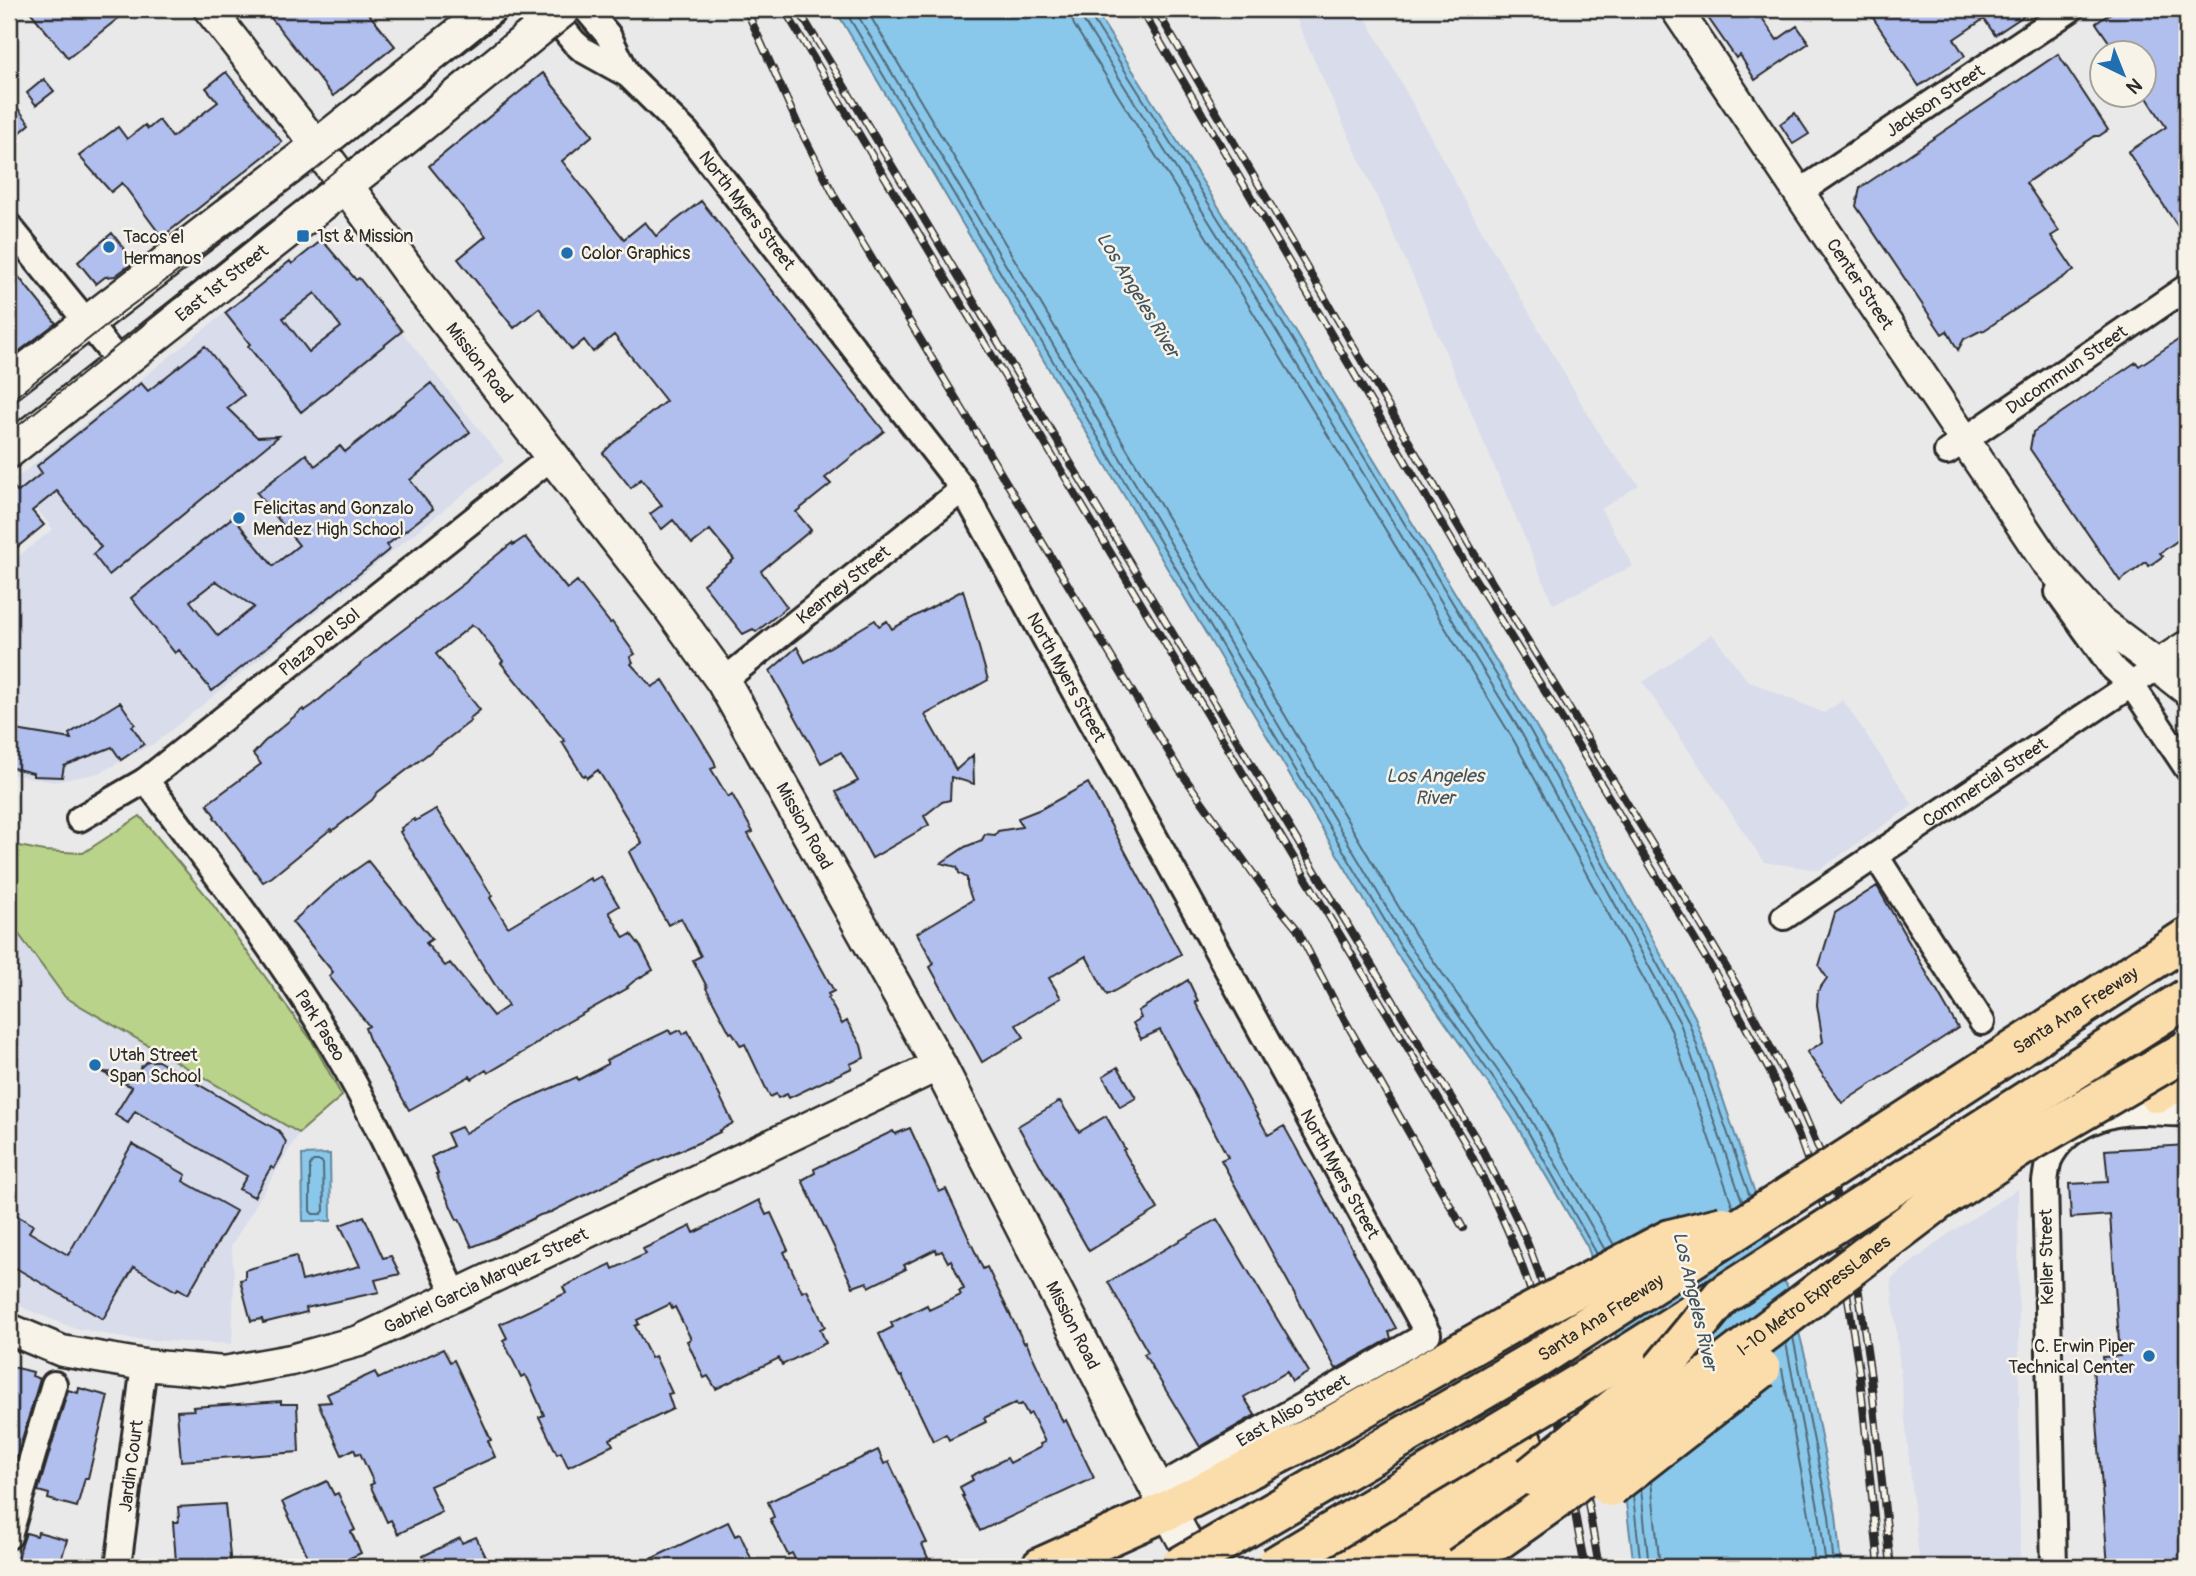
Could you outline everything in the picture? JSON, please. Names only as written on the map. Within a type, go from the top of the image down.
[{"type":"highway","name":"Santa Ana Freeway","points":[[1179,1567],[1538,1359],[2187,938]]},
{"type":"highway","points":[[1273,1567],[1722,1296],[2187,998]]},
{"type":"highway","name":"I-10 Metro ExpressLanes","points":[[1460,1567],[1555,1500],[1651,1419],[1938,1201],[2019,1148],[2187,1050]]},
{"type":"highway","name":"I-10 Metro ExpressLanes","points":[[1501,1567],[1615,1483],[1944,1226],[2028,1168],[2187,1076]]},
{"type":"highway","points":[[1041,1567],[1163,1499],[1314,1436],[1513,1322],[1670,1239],[1755,1217]]},
{"type":"highway","points":[[1401,1567],[1531,1476],[1661,1370],[1722,1296]]},
{"type":"highway","points":[[1345,1567],[1464,1481],[1524,1443],[1627,1355]]},
{"type":"main road","points":[[9,383],[490,9]]},
{"type":"main road","name":"East 1st Street","points":[[9,451],[346,186],[564,9]]},
{"type":"main road","name":"Mission Road","points":[[317,146],[415,280],[669,606],[723,681],[939,1065],[1199,1567]]},
{"type":"main road","name":"Commercial Street","points":[[2159,666],[2187,648]]},
{"type":"main road","name":"Center Street","points":[[2159,666],[2187,688]]},
{"type":"street","points":[[209,9],[317,146]]},
{"type":"street","name":"North Myers Street","points":[[547,9],[583,50],[628,75],[687,133],[963,489],[1428,1334]]},
{"type":"street","name":"Center Street","points":[[1676,9],[1800,192],[1956,446],[2045,560],[2099,621],[2159,666]]},
{"type":"street","name":"Jackson Street","points":[[1800,192],[2071,9]]},
{"type":"street","name":"North Myers Street","points":[[593,17],[607,35],[628,75]]},
{"type":"street","points":[[9,226],[120,363]]},
{"type":"street","name":"Ducommun Street","points":[[1956,446],[2187,287]]},
{"type":"street","name":"Plaza Del Sol","points":[[79,819],[146,780],[553,456]]},
{"type":"street","name":"Kearney Street","points":[[723,681],[963,489]]},
{"type":"street","name":"Center Street","points":[[2045,560],[2054,587],[2112,667],[2131,684],[2187,768]]},
{"type":"street","name":"Commercial Street","points":[[1784,917],[2159,666]]},
{"type":"street","name":"Park Paseo","points":[[146,780],[263,938],[328,1037],[384,1141],[455,1295]]},
{"type":"street","points":[[1876,856],[1982,1022]]},
{"type":"street","name":"Gabriel Garcia Marquez Street","points":[[9,1329],[62,1351],[144,1365],[224,1372],[291,1360],[359,1341],[939,1065]]},
{"type":"street","name":"Keller Street","points":[[2054,1567],[2045,1181],[2049,1160],[2061,1143],[2079,1128],[2107,1115],[2141,1112],[2187,1113]]},
{"type":"street","name":"East Aliso Street","points":[[1163,1499],[1428,1334]]},
{"type":"street","name":"Jardin Court","points":[[118,1567],[144,1365]]},
{"type":"street","points":[[9,1536],[13,1506],[54,1384]]},
{"type":"shaded area","points":[[1291,9],[1361,9],[1475,219],[1605,444],[1639,485],[1601,509],[1633,566],[1553,604],[1416,283]]},
{"type":"shaded area","name":"Felicitas and Gonzalo Mendez High School","points":[[322,240],[355,280],[359,278],[504,461],[155,743],[99,773],[54,782],[9,774],[9,564],[53,529],[14,480],[290,261],[293,264]]},
{"type":"shaded area","points":[[1712,634],[1748,681],[1824,713],[1843,700],[1913,805],[1819,870],[1764,862],[1643,682]]},
{"type":"shaded area","name":"Utah Street Span School","points":[[9,921],[65,997],[299,1133],[231,1246],[234,1275],[232,1344],[129,1339],[71,1327],[9,1302]]},
{"type":"shaded area","points":[[2018,1189],[2020,1567],[1920,1567],[1891,1279],[1947,1235]]},
{"type":"green space","points":[[140,816],[205,894],[312,1041],[342,1096],[299,1133],[65,997],[9,921],[9,844],[44,851],[83,853]]},
{"type":"water","name":"Los Angeles River","points":[[835,9],[1094,9],[1252,260],[1536,726],[1695,1017],[1789,1293],[1807,1364],[1836,1515],[1841,1567],[1634,1567],[1626,1503],[1615,1322],[1587,1246],[1511,1116],[1394,950]]},
{"type":"water","points":[[330,1154],[331,1221],[303,1221],[302,1155]]},
{"type":"building","points":[[28,9],[130,9],[68,58]]},
{"type":"building","points":[[264,9],[365,9],[395,46],[333,96]]},
{"type":"building","points":[[1702,9],[1756,9],[1777,40],[1797,26],[1809,43],[1755,80],[1740,55],[1736,58]]},
{"type":"building","points":[[1867,9],[2034,9],[1995,35],[1984,19],[1954,39],[1965,56],[1919,86]]},
{"type":"building","points":[[2117,9],[2187,9],[2187,240],[2128,152],[2166,127],[2154,108],[2158,108],[2158,38],[2106,38],[2096,23]]},
{"type":"building","points":[[2058,54],[2088,100],[2088,108],[2094,108],[2108,130],[2026,183],[2059,231],[2051,236],[2074,270],[1983,331],[1964,339],[1958,350],[1947,331],[1942,334],[1856,206],[1860,188]]},
{"type":"building","points":[[226,72],[282,142],[162,237],[122,183],[111,192],[79,156],[118,127],[127,139],[145,125],[148,129],[159,120],[172,137],[218,102],[206,88]]},
{"type":"building","points":[[543,73],[593,135],[562,161],[624,239],[645,222],[656,236],[701,201],[884,431],[825,478],[831,484],[796,512],[811,530],[761,571],[787,607],[756,632],[753,629],[743,634],[703,584],[734,559],[710,530],[692,544],[673,520],[662,529],[650,514],[662,505],[641,479],[631,488],[603,453],[666,401],[614,335],[593,352],[584,340],[572,350],[539,308],[514,328],[458,259],[486,236],[429,166]]},
{"type":"building","points":[[44,79],[54,91],[36,105],[27,93]]},
{"type":"building","points":[[9,97],[30,124],[9,142]]},
{"type":"building","points":[[1795,113],[1809,134],[1793,144],[1780,124]]},
{"type":"building","name":"Tacos el Hermanos","points":[[112,233],[134,262],[115,276],[105,277],[96,284],[78,262]]},
{"type":"building","points":[[322,240],[356,280],[359,278],[402,331],[301,412],[225,313],[290,261],[292,264]],"holes":[[[315,293],[341,327],[309,352],[283,318]]]},
{"type":"building","points":[[9,265],[56,323],[9,359]]},
{"type":"building","points":[[2187,334],[2187,534],[2160,553],[2163,556],[2149,566],[2146,562],[2120,581],[2030,449],[2033,432],[2136,362],[2139,366]]},
{"type":"building","points":[[205,346],[244,395],[227,408],[257,437],[279,436],[109,575],[93,554],[101,547],[57,491],[32,511],[44,525],[9,554],[9,481],[18,492],[42,473],[37,466],[141,383],[148,391]]},
{"type":"building","points":[[431,383],[470,432],[410,480],[433,509],[387,545],[390,549],[212,691],[179,650],[175,653],[131,598],[233,517],[273,566],[299,545],[257,493],[306,454],[315,466],[340,446],[345,452]],"holes":[[[216,581],[254,607],[218,636],[190,601]]]},
{"type":"building","points":[[525,537],[567,589],[577,581],[635,654],[630,657],[633,662],[631,664],[652,687],[663,680],[699,736],[714,761],[716,767],[711,769],[728,797],[732,794],[753,832],[748,834],[834,991],[828,994],[828,998],[842,1024],[847,1021],[861,1045],[864,1058],[850,1064],[852,1068],[789,1098],[787,1094],[778,1098],[776,1094],[770,1097],[745,1044],[741,1046],[732,1032],[730,1033],[706,988],[693,960],[701,956],[681,918],[668,925],[639,872],[629,852],[642,843],[598,770],[587,778],[583,776],[562,742],[565,741],[472,625],[436,654],[480,710],[469,719],[471,721],[272,877],[263,882],[214,817],[207,804],[261,764],[253,754],[264,742],[512,543],[513,545]]},
{"type":"building","points":[[963,590],[988,680],[925,715],[956,770],[973,755],[974,784],[951,777],[950,800],[942,802],[924,816],[929,825],[872,858],[836,792],[858,781],[841,752],[821,763],[770,671],[797,647],[805,662],[875,620],[879,626],[887,621],[892,629]]},
{"type":"building","points":[[120,702],[135,724],[132,726],[144,744],[121,760],[112,747],[64,766],[62,777],[33,776],[33,773],[9,767],[9,729],[71,739],[69,734]]},
{"type":"building","points":[[1088,783],[1181,954],[1107,995],[1086,956],[1049,978],[1061,998],[1016,1025],[1024,1037],[982,1062],[930,967],[934,964],[917,933],[972,900],[967,878],[959,873],[957,867],[941,863],[965,847],[982,840],[985,834],[995,835],[998,831],[1022,827],[1018,818],[1041,809]]},
{"type":"building","points":[[436,809],[480,876],[508,927],[590,878],[592,881],[601,876],[619,906],[609,912],[624,938],[631,934],[641,947],[653,970],[488,1073],[486,1070],[472,1079],[470,1076],[409,1110],[369,1039],[365,1028],[369,1026],[329,976],[333,972],[292,922],[335,884],[368,861],[432,939],[426,943],[445,966],[450,963],[493,1016],[508,1006],[400,832],[401,828],[414,819],[415,821]]},
{"type":"building","points":[[1877,886],[1958,1028],[1842,1103],[1807,1052],[1823,1042],[1817,1005],[1818,991],[1827,978],[1819,966],[1835,913]]},
{"type":"building","points":[[1188,980],[1198,1001],[1195,1002],[1268,1135],[1284,1126],[1396,1328],[1389,1332],[1391,1338],[1336,1369],[1221,1160],[1228,1157],[1160,1030],[1141,1039],[1133,1023],[1141,1018],[1138,1011]]},
{"type":"building","points":[[669,1030],[671,1034],[681,1030],[683,1034],[688,1031],[733,1123],[700,1142],[472,1247],[436,1174],[431,1157],[453,1146],[447,1133],[461,1127],[465,1133],[517,1103],[577,1077],[578,1080],[608,1064],[606,1060]]},
{"type":"building","points":[[148,1061],[158,1061],[279,1131],[286,1142],[282,1154],[274,1169],[271,1167],[254,1197],[239,1189],[247,1176],[135,1111],[128,1123],[115,1115],[132,1087],[102,1072],[137,1074]]},
{"type":"building","points":[[1118,1067],[1136,1098],[1120,1107],[1103,1076]]},
{"type":"building","points":[[1060,1101],[1079,1132],[1106,1116],[1158,1209],[1089,1251],[1018,1126]]},
{"type":"building","points":[[910,1128],[939,1192],[946,1189],[983,1269],[987,1267],[1063,1422],[1066,1420],[1094,1478],[980,1531],[960,1487],[973,1480],[971,1476],[1007,1458],[1010,1463],[1041,1447],[1040,1444],[1045,1442],[1031,1413],[1028,1415],[1022,1404],[1017,1406],[1016,1403],[984,1418],[986,1422],[949,1440],[946,1434],[933,1441],[879,1334],[893,1327],[891,1323],[927,1305],[929,1310],[961,1295],[959,1291],[964,1289],[951,1260],[948,1262],[942,1251],[937,1253],[936,1249],[904,1265],[906,1269],[869,1287],[867,1282],[853,1287],[802,1180],[815,1173],[814,1169],[893,1131],[895,1134]]},
{"type":"building","points":[[132,1144],[186,1175],[183,1181],[236,1211],[188,1294],[178,1288],[176,1291],[134,1267],[103,1319],[9,1264],[9,1211],[33,1225],[29,1232],[68,1255]]},
{"type":"building","name":"C. Erwin Piper Technical Center","points":[[2187,1145],[2187,1567],[2108,1567],[2093,1368],[2104,1367],[2103,1357],[2120,1356],[2110,1215],[2071,1218],[2069,1184],[2108,1182],[2105,1150]]},
{"type":"building","points":[[759,1200],[766,1215],[771,1213],[788,1250],[784,1252],[802,1292],[807,1290],[825,1327],[820,1329],[826,1343],[782,1365],[779,1358],[716,1389],[708,1376],[704,1378],[687,1341],[691,1339],[675,1307],[672,1309],[670,1304],[637,1320],[639,1324],[635,1326],[651,1358],[655,1356],[672,1393],[668,1394],[673,1409],[610,1439],[613,1445],[568,1467],[561,1452],[557,1454],[539,1417],[544,1415],[528,1379],[525,1375],[521,1377],[503,1340],[507,1338],[500,1324],[566,1293],[563,1287],[611,1264],[613,1269],[646,1254],[643,1249],[691,1226],[694,1233]]},
{"type":"building","points":[[364,1216],[383,1258],[391,1256],[400,1274],[375,1280],[379,1292],[306,1308],[307,1312],[263,1323],[262,1319],[251,1321],[240,1280],[245,1279],[245,1270],[296,1256],[302,1281],[360,1266],[340,1225]]},
{"type":"building","points":[[1217,1219],[1309,1372],[1292,1382],[1287,1372],[1244,1397],[1255,1415],[1200,1447],[1144,1354],[1148,1352],[1108,1282]]},
{"type":"building","points":[[443,1349],[450,1362],[454,1360],[491,1440],[488,1441],[495,1457],[430,1486],[442,1512],[398,1534],[391,1520],[387,1522],[370,1485],[374,1483],[360,1453],[356,1454],[354,1449],[342,1455],[318,1403],[331,1402],[327,1394],[375,1372],[378,1379]]},
{"type":"building","points":[[9,1366],[33,1372],[32,1376],[40,1379],[9,1483]]},
{"type":"building","points":[[79,1388],[108,1396],[88,1478],[85,1478],[77,1507],[48,1499],[49,1494],[38,1491],[68,1390],[78,1393]]},
{"type":"building","points":[[281,1401],[281,1404],[297,1404],[299,1452],[181,1461],[177,1411],[194,1410],[193,1407]]},
{"type":"building","points":[[878,1450],[884,1464],[889,1462],[927,1543],[922,1544],[928,1558],[920,1562],[923,1567],[799,1567],[792,1553],[788,1555],[770,1519],[774,1517],[768,1502]]},
{"type":"building","points":[[327,1481],[334,1495],[338,1493],[355,1530],[351,1532],[361,1553],[331,1567],[313,1567],[282,1502]]},
{"type":"building","points":[[225,1504],[231,1567],[180,1567],[180,1562],[176,1562],[173,1522],[178,1522],[178,1507]]},
{"type":"building","points":[[728,1522],[735,1536],[740,1534],[755,1567],[634,1567]]},
{"type":"building","points":[[38,1532],[67,1540],[59,1567],[14,1567],[26,1533],[37,1536]]},
{"type":"building","points":[[476,1537],[491,1567],[428,1567],[423,1556],[460,1538],[462,1543]]},
{"type":"tram line","points":[[9,402],[124,311],[299,183],[516,9]]},
{"type":"tram line","points":[[9,433],[536,9]]},
{"type":"railway","points":[[746,9],[799,127],[836,199],[1180,771],[1265,890],[1297,929],[1338,1008],[1463,1228]]},
{"type":"railway","points":[[784,9],[1465,1143],[1495,1202],[1535,1305],[1557,1403],[1585,1567]]},
{"type":"railway","points":[[798,9],[1481,1147],[1530,1249],[1552,1319],[1575,1425],[1599,1567]]},
{"type":"railway","points":[[1141,9],[1462,558],[1734,1005],[1770,1072],[1800,1139],[1842,1260],[1860,1377],[1879,1567]]},
{"type":"railway","points":[[1156,9],[1474,553],[1746,1001],[1797,1098],[1832,1180],[1856,1272],[1871,1378],[1891,1567]]},
{"type":"place","name":"1st & Mission","points":[[303,236]]},
{"type":"place","name":"Tacos el Hermanos","points":[[109,247]]},
{"type":"place","name":"Color Graphics","points":[[567,253]]},
{"type":"place","name":"Felicitas and Gonzalo Mendez High School","points":[[239,518]]},
{"type":"place","name":"Utah Street Span School","points":[[95,1065]]},
{"type":"place","name":"C. Erwin Piper Technical Center","points":[[2149,1356]]}]
